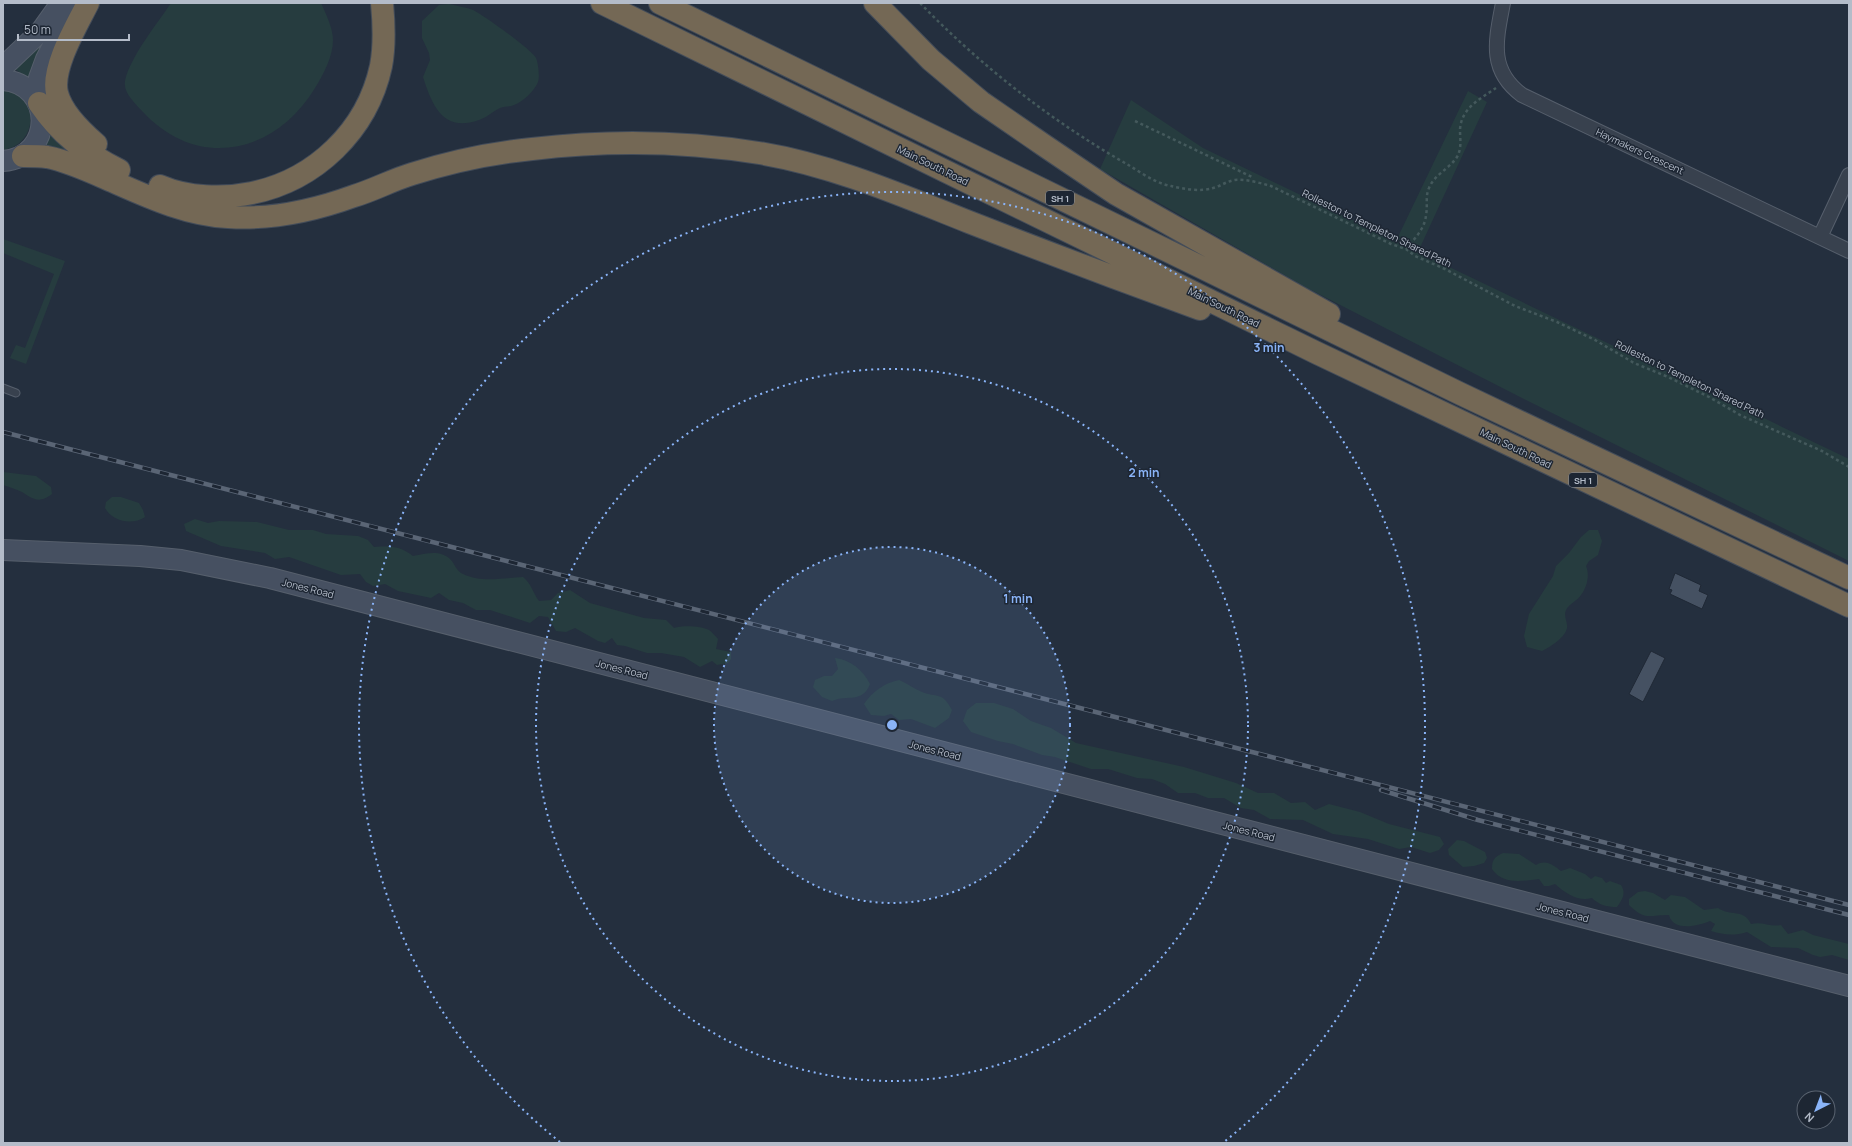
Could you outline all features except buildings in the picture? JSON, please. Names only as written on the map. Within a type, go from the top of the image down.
[{"type":"highway","points":[[88,3],[62,58],[58,74],[57,92],[64,110],[76,125],[105,152],[134,175]]},
{"type":"highway","points":[[39,103],[62,133],[83,149],[118,170],[164,188],[182,193],[208,197],[234,197],[270,189],[299,177],[313,168],[331,154],[358,122],[375,86],[383,52],[384,34],[382,3]]},
{"type":"highway","name":"Main South Road","points":[[602,3],[1317,353],[1849,606]]},
{"type":"highway","name":"SH 1","points":[[660,3],[1460,394],[1849,578]]},
{"type":"highway","points":[[875,3],[931,60],[981,102],[1116,194],[1346,324],[1460,394]]},
{"type":"highway","points":[[10,161],[46,157],[67,162],[166,203],[195,212],[226,217],[252,218],[308,211],[354,196],[410,174],[470,160],[528,149],[591,143],[710,146],[762,154],[822,167],[900,195],[1055,256],[1317,353]]},
{"type":"main road","points":[[3,67],[41,31],[61,3]]},
{"type":"main road","points":[[10,161],[33,146],[40,136],[42,125],[39,103],[40,78],[46,59],[75,3]]},
{"type":"main road","points":[[3,80],[11,80],[19,84],[39,103]]},
{"type":"main road","name":"Jones Road","points":[[7,549],[140,556],[181,560],[270,578],[1849,986]]},
{"type":"street","name":"Haymakers Crescent","points":[[1503,3],[1496,48],[1501,71],[1514,89],[1534,101],[1849,251]]},
{"type":"street","points":[[1820,237],[1849,175]]},
{"type":"lane","points":[[3,388],[16,393]]},
{"type":"path","name":"Rolleston to Templeton Shared Path","points":[[920,3],[968,48],[1028,98],[1056,119],[1112,156],[1159,183],[1205,190],[1236,180],[1250,181],[1271,186],[1391,244],[1406,249],[1414,256],[1445,269],[1515,306],[1557,322],[1595,340],[1634,363],[1710,397],[1740,415],[1786,433],[1849,466]]},
{"type":"path","points":[[1406,249],[1425,223],[1427,215],[1426,196],[1433,180],[1448,168],[1458,155],[1461,144],[1461,124],[1465,112],[1478,100],[1507,81]]},
{"type":"path","points":[[1135,121],[1252,177]]},
{"type":"green space","points":[[171,3],[321,3],[333,35],[333,46],[324,72],[315,88],[298,110],[279,128],[258,140],[235,147],[211,148],[187,142],[165,131],[143,112],[130,98],[125,85],[128,72],[138,51]]},
{"type":"green space","points":[[449,4],[470,9],[478,13],[516,40],[536,58],[539,77],[538,82],[525,99],[512,106],[500,108],[482,119],[467,123],[456,123],[441,114],[430,97],[423,77],[430,60],[429,53],[422,38],[422,21],[439,5]]},
{"type":"green space","points":[[53,25],[32,81],[15,69]]},
{"type":"green space","points":[[3,90],[18,95],[25,102],[29,110],[30,119],[26,136],[20,143],[3,150]]},
{"type":"green space","points":[[1468,91],[1487,102],[1418,252],[1849,459],[1849,561],[1520,397],[1307,288],[1100,169],[1131,100],[1203,148],[1396,241]]},
{"type":"green space","points":[[51,134],[83,157],[42,149]]},
{"type":"green space","points":[[3,239],[65,261],[26,364],[10,358],[16,345],[25,348],[54,274],[3,253]]},
{"type":"green space","points":[[3,472],[36,476],[51,487],[52,494],[40,500],[3,485]]},
{"type":"green space","points":[[112,497],[121,497],[139,503],[145,517],[140,520],[128,522],[112,516],[105,508],[106,502]]},
{"type":"green space","points":[[195,519],[208,523],[219,521],[257,522],[289,530],[313,530],[326,534],[358,536],[368,540],[374,547],[395,547],[404,550],[413,556],[428,553],[442,554],[451,560],[461,573],[470,577],[493,579],[523,577],[528,582],[539,601],[551,600],[558,593],[570,590],[590,603],[644,618],[666,620],[674,628],[687,626],[706,629],[718,639],[716,649],[731,652],[731,659],[728,663],[717,665],[712,661],[700,667],[684,657],[661,653],[647,653],[617,645],[612,638],[605,643],[598,641],[575,628],[566,632],[556,631],[548,617],[539,616],[530,623],[490,610],[476,610],[463,603],[449,600],[439,593],[431,598],[398,591],[385,584],[373,586],[366,582],[360,574],[341,575],[289,557],[275,559],[265,553],[221,546],[186,531],[184,524]]},
{"type":"green space","points":[[1589,530],[1598,530],[1602,541],[1598,555],[1589,561],[1586,566],[1588,577],[1583,592],[1566,610],[1566,632],[1557,642],[1542,651],[1527,647],[1524,636],[1529,614],[1553,576],[1556,566]]},
{"type":"green space","points":[[835,658],[851,663],[864,674],[870,684],[863,694],[832,701],[822,697],[813,687],[815,680],[824,676],[832,676],[838,669]]},
{"type":"green space","points":[[899,680],[922,692],[939,696],[945,700],[952,710],[949,718],[935,728],[911,719],[899,720],[891,714],[884,716],[871,715],[864,704],[867,700],[883,686]]},
{"type":"green space","points":[[976,703],[994,703],[1013,709],[1031,721],[1051,728],[1076,743],[1184,767],[1236,783],[1258,793],[1274,793],[1291,803],[1305,802],[1315,810],[1329,804],[1360,812],[1389,824],[1440,837],[1444,844],[1439,850],[1430,853],[1411,847],[1399,849],[1368,839],[1333,834],[1303,820],[1270,819],[1254,810],[1241,808],[1224,798],[1208,798],[1195,793],[1178,793],[1165,784],[1152,779],[1137,778],[1108,769],[1091,769],[1055,757],[1042,755],[1013,744],[998,741],[971,732],[963,721],[967,710]]},
{"type":"green space","points":[[1457,840],[1464,841],[1485,852],[1487,858],[1484,863],[1463,867],[1449,855],[1448,849]]},
{"type":"green space","points":[[1503,853],[1519,854],[1536,865],[1546,863],[1561,871],[1570,868],[1585,874],[1591,879],[1595,876],[1602,878],[1606,883],[1610,881],[1621,885],[1624,893],[1622,899],[1617,907],[1610,907],[1600,904],[1592,898],[1582,899],[1572,896],[1555,884],[1544,886],[1539,879],[1526,881],[1507,880],[1496,874],[1492,869],[1494,859]]},
{"type":"green space","points":[[1645,891],[1653,893],[1665,900],[1671,895],[1685,897],[1704,910],[1718,908],[1723,911],[1740,914],[1748,919],[1751,924],[1759,923],[1781,925],[1788,934],[1803,930],[1813,935],[1849,944],[1849,960],[1832,955],[1820,957],[1798,948],[1771,947],[1747,932],[1725,934],[1711,931],[1715,924],[1710,921],[1699,925],[1681,926],[1675,924],[1669,915],[1643,915],[1629,905],[1629,899],[1638,892]]},
{"type":"railway","points":[[3,432],[1849,905]]},
{"type":"railway","points":[[1381,790],[1478,820],[1849,915]]}]
